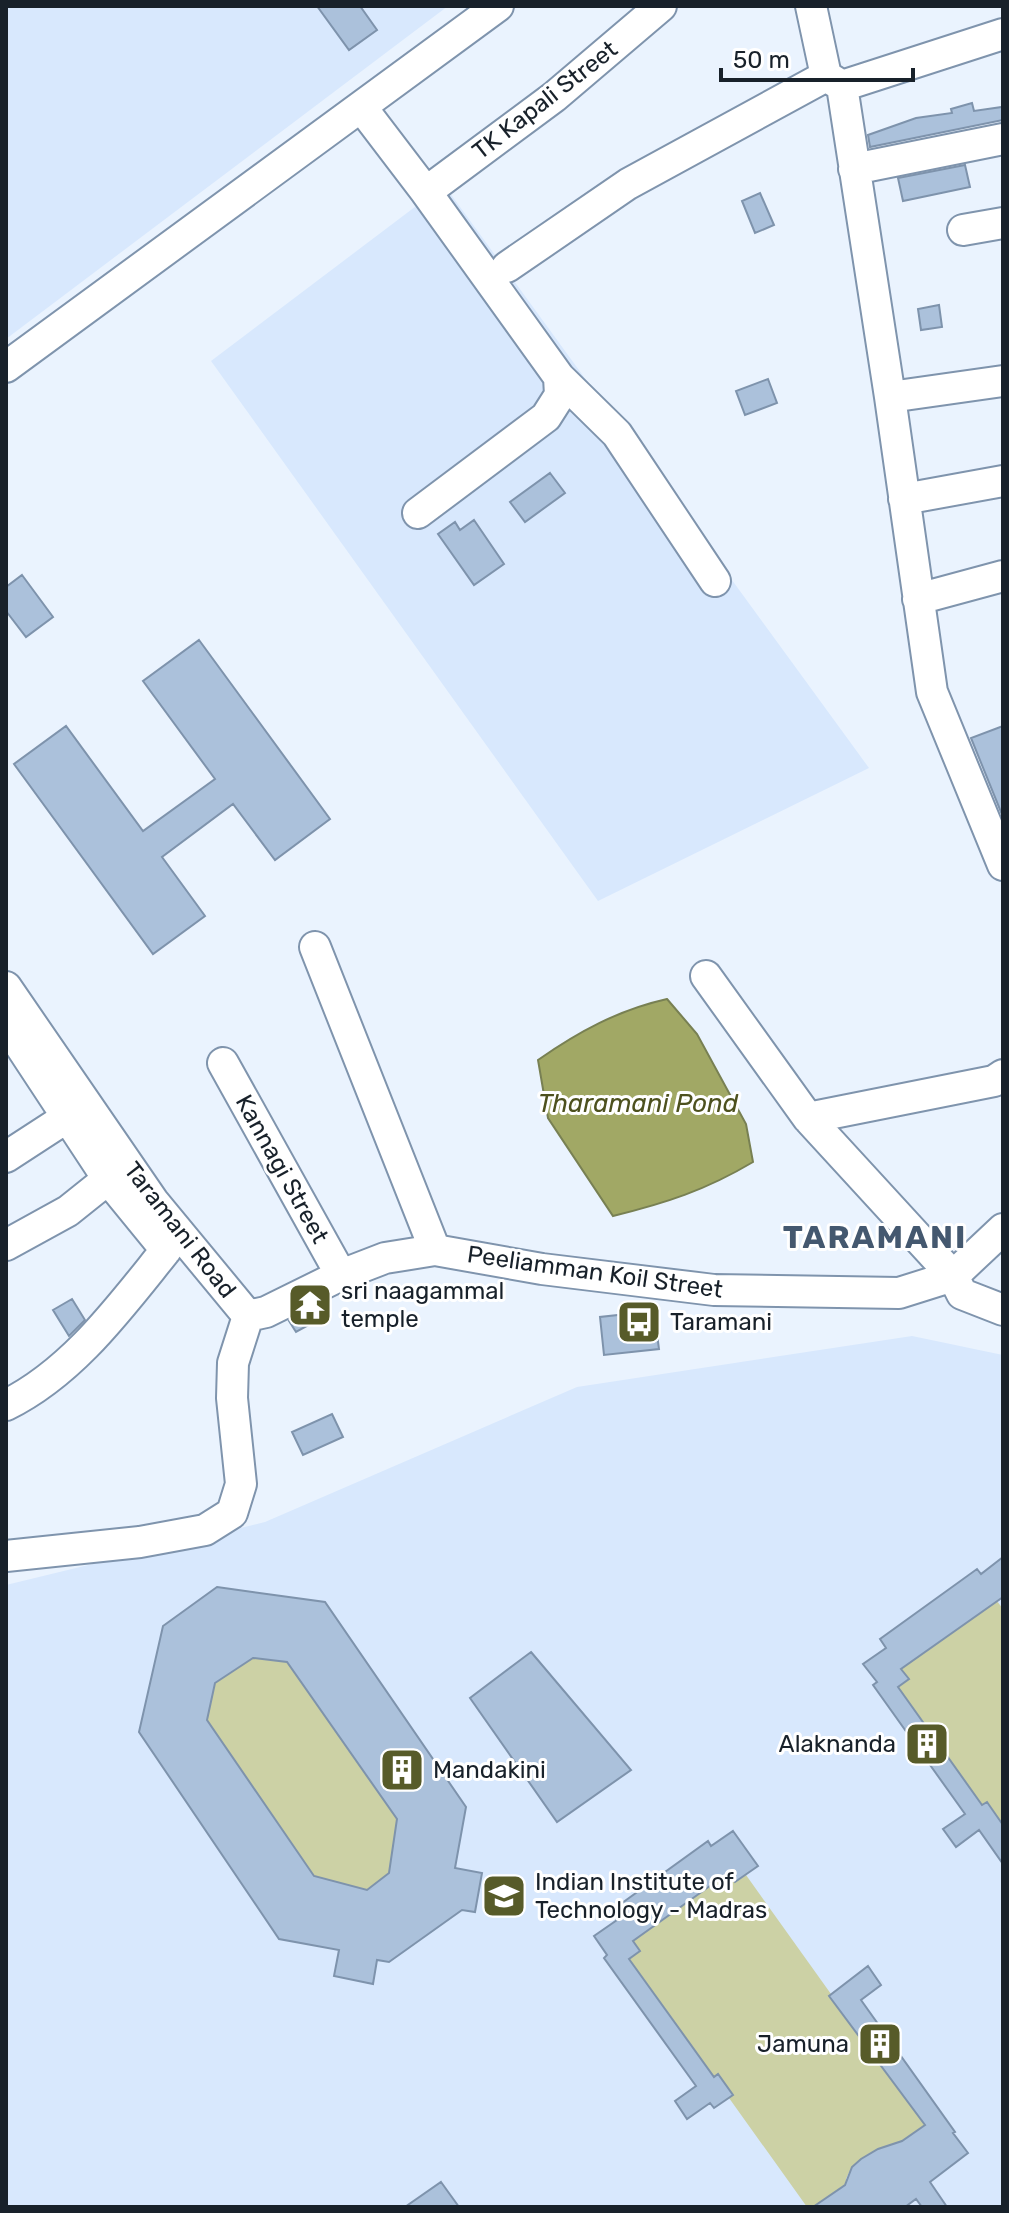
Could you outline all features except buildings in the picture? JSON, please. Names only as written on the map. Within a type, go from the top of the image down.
[{"type":"street","points":[[6,367],[498,6]]},
{"type":"street","name":"TK Kapali Street","points":[[426,192],[554,97],[661,6]]},
{"type":"street","points":[[811,6],[834,81],[854,169],[932,692],[992,804],[1003,865]]},
{"type":"street","points":[[507,267],[628,184],[834,81],[1003,34]]},
{"type":"street","points":[[362,108],[559,377],[617,434],[715,581]]},
{"type":"street","points":[[854,169],[1003,139]]},
{"type":"street","points":[[963,230],[1003,223]]},
{"type":"street","points":[[418,513],[546,417],[560,395],[559,377]]},
{"type":"street","points":[[890,397],[1003,381]]},
{"type":"street","points":[[904,499],[1003,481]]},
{"type":"street","points":[[918,599],[1003,576]]},
{"type":"street","points":[[315,947],[435,1250]]},
{"type":"street","points":[[706,976],[808,1118],[953,1276],[962,1294],[1003,1310]]},
{"type":"street","name":"Taramani Road","points":[[6,987],[153,1201],[248,1316]]},
{"type":"street","name":"Taramani Road","points":[[6,1024],[108,1179],[180,1267],[248,1316]]},
{"type":"street","name":"Kannagi Street","points":[[223,1063],[341,1275]]},
{"type":"street","points":[[808,1118],[994,1081],[1003,1075]]},
{"type":"street","points":[[6,1157],[69,1116]]},
{"type":"street","points":[[6,1245],[68,1211],[108,1179]]},
{"type":"street","name":"Peeliamman Koil Street","points":[[248,1316],[266,1312],[341,1275],[385,1258],[435,1250],[542,1269],[714,1290],[899,1293],[953,1276],[1003,1229]]},
{"type":"street","points":[[6,1405],[57,1372],[84,1346],[166,1250]]},
{"type":"street","points":[[6,1556],[140,1542],[205,1530],[232,1513],[241,1484],[232,1398],[233,1363],[248,1316]]},
{"type":"shaded area","points":[[6,6],[448,6],[6,339]]},
{"type":"shaded area","points":[[444,185],[869,768],[598,901],[211,361]]},
{"type":"shaded area","name":"Indian Institute of Technology - Madras","points":[[912,1336],[1003,1355],[1003,2207],[6,2207],[6,1585],[265,1522],[577,1387]]},
{"type":"shaded area","points":[[997,1601],[1003,1609],[1003,1833],[993,1809],[987,1802],[982,1805],[898,1687],[908,1679],[901,1669]]},
{"type":"shaded area","points":[[232,1655],[287,1662],[397,1819],[389,1873],[367,1890],[314,1876],[207,1720],[219,1665]]},
{"type":"shaded area","points":[[728,1873],[735,1882],[746,1875],[831,1994],[829,1996],[935,2139],[884,2148],[861,2159],[846,2179],[848,2182],[836,2191],[844,2203],[839,2207],[807,2207],[729,2098],[718,2074],[714,2077],[629,1959],[639,1951],[633,1941]]},
{"type":"water","name":"Tharamani Pond","points":[[667,999],[697,1034],[746,1124],[753,1162],[685,1195],[613,1216],[548,1118],[538,1060],[599,1023]]},
{"type":"place","name":"sri naagammal temple","points":[[310,1305]]},
{"type":"place","name":"Taramani","points":[[639,1322]]},
{"type":"place","name":"Alaknanda","points":[[927,1744]]},
{"type":"place","name":"Mandakini","points":[[402,1770]]},
{"type":"place","name":"Indian Institute of Technology - Madras","points":[[504,1896]]},
{"type":"place","name":"Jamuna","points":[[880,2044]]},
{"type":"district","name":"TARAMANI","points":[[875,1237]]}]
